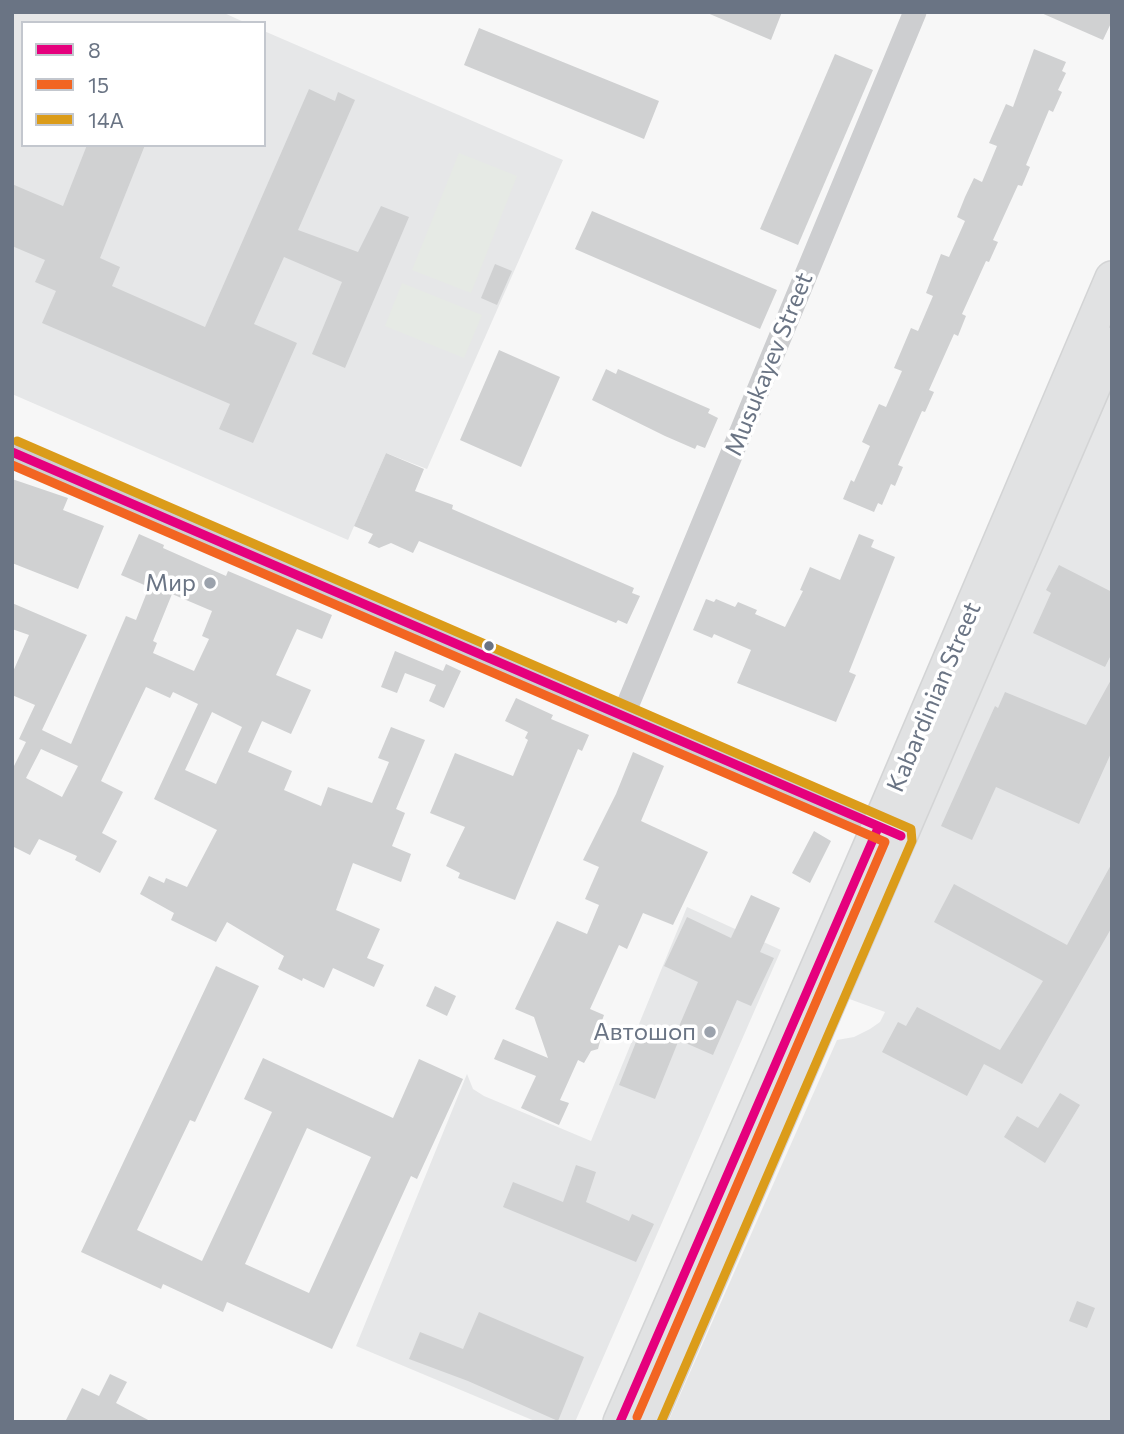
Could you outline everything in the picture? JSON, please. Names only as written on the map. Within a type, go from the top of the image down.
[{"type":"main road","name":"Kabardinian Street","points":[[648,1422],[1112,278]]},
{"type":"main road","name":"Kabardinian Street","points":[[620,1422],[1112,344]]},
{"type":"street","name":"Musukayev Street","points":[[623,716],[915,12]]},
{"type":"street","points":[[12,452],[889,832]]},
{"type":"shaded area","points":[[12,12],[222,12],[242,21],[21,21],[21,147],[266,147],[266,32],[563,160],[427,469],[386,453],[348,540],[12,394]]},
{"type":"shaded area","points":[[459,153],[517,176],[471,293],[412,270]]},
{"type":"shaded area","points":[[402,283],[482,315],[464,358],[385,326]]},
{"type":"shaded area","points":[[1112,344],[1112,1422],[668,1422],[837,1040],[854,1037],[870,1029],[880,1022],[885,1012],[833,993]]},
{"type":"shaded area","points":[[687,907],[781,950],[575,1422],[537,1422],[356,1346],[467,1074],[473,1089],[484,1096],[591,1141]]},
{"type":"building","points":[[705,12],[782,12],[771,40]]},
{"type":"building","points":[[1039,12],[1112,12],[1112,21],[1103,40]]},
{"type":"building","points":[[479,28],[659,101],[644,139],[464,65]]},
{"type":"building","points":[[1034,49],[1066,62],[1062,71],[1066,73],[1058,90],[1062,92],[1053,112],[1049,110],[1026,165],[1030,167],[1022,186],[1018,185],[993,240],[998,242],[989,262],[986,261],[962,314],[966,316],[958,336],[954,334],[929,390],[934,392],[925,412],[922,411],[898,465],[903,467],[895,486],[891,484],[882,505],[878,503],[874,512],[843,499],[870,446],[862,442],[879,404],[886,407],[902,371],[894,368],[911,328],[918,331],[933,296],[926,293],[941,254],[949,257],[965,221],[957,217],[965,197],[974,178],[982,182],[997,146],[989,143],[1006,104],[1013,107]]},
{"type":"building","points":[[835,54],[873,70],[798,245],[760,229]]},
{"type":"building","points":[[309,89],[335,101],[338,92],[355,100],[298,230],[358,252],[381,206],[409,217],[345,368],[312,354],[342,282],[284,257],[254,324],[297,343],[253,443],[219,429],[230,404],[42,323],[56,291],[35,282],[45,260],[12,246],[12,184],[63,206],[86,147],[144,147],[100,258],[120,267],[112,286],[205,327]]},
{"type":"building","points":[[592,211],[777,290],[760,329],[575,249]]},
{"type":"building","points":[[495,264],[512,271],[497,305],[481,298]]},
{"type":"building","points":[[499,350],[560,377],[521,467],[460,440]]},
{"type":"building","points":[[606,369],[616,374],[618,369],[710,409],[708,413],[718,418],[705,448],[697,445],[695,449],[592,400]]},
{"type":"building","points":[[386,453],[424,469],[415,491],[453,505],[452,509],[634,588],[632,593],[640,596],[627,624],[618,620],[616,623],[419,541],[413,553],[391,543],[379,548],[368,543],[373,534],[354,526]]},
{"type":"building","points":[[12,479],[68,498],[63,510],[104,526],[78,589],[12,563]]},
{"type":"building","points":[[139,534],[164,545],[163,548],[226,576],[228,571],[332,615],[322,639],[297,629],[276,675],[311,690],[291,734],[262,721],[248,752],[292,771],[284,790],[321,806],[328,787],[372,803],[389,762],[378,758],[391,727],[425,740],[396,809],[405,813],[392,846],[411,854],[401,882],[353,863],[336,910],[380,929],[367,958],[384,965],[374,987],[333,968],[324,988],[303,978],[302,981],[278,969],[284,956],[227,922],[216,942],[171,920],[174,913],[140,894],[149,876],[164,883],[166,878],[187,887],[217,830],[154,799],[198,704],[173,692],[170,698],[146,687],[101,781],[123,792],[102,833],[117,841],[100,873],[75,860],[77,856],[39,839],[30,855],[12,846],[12,770],[26,742],[19,739],[35,705],[12,695],[12,674],[29,635],[12,629],[12,603],[87,635],[42,730],[71,744],[126,616],[136,620],[149,587],[121,575]],"holes":[[[172,594],[212,611],[202,636],[209,639],[194,671],[153,653],[157,643],[153,641]],[[212,712],[242,727],[216,784],[185,770]],[[41,749],[78,766],[62,797],[26,778]]]},
{"type":"building","points":[[859,534],[874,540],[871,547],[895,557],[849,672],[856,675],[836,722],[737,683],[751,650],[714,634],[712,638],[693,630],[706,599],[714,602],[716,599],[735,607],[738,602],[757,610],[755,614],[785,627],[803,591],[800,590],[810,567],[840,580]]},
{"type":"building","points":[[1059,565],[1112,592],[1112,653],[1105,667],[1033,633],[1051,593],[1046,590]]},
{"type":"building","points":[[395,651],[443,671],[446,664],[461,671],[444,708],[429,701],[436,685],[405,673],[397,693],[381,687]]},
{"type":"building","points":[[1112,678],[1112,751],[1079,824],[996,787],[972,840],[941,826],[995,706],[998,708],[1005,692],[1086,725]]},
{"type":"building","points":[[516,698],[553,715],[551,719],[589,735],[582,751],[578,749],[515,900],[458,878],[460,873],[446,866],[465,827],[430,813],[455,753],[513,776],[528,740],[525,738],[528,732],[505,721]]},
{"type":"building","points":[[633,752],[664,766],[641,821],[708,852],[673,925],[643,913],[627,949],[619,945],[590,1009],[604,1015],[598,1032],[601,1038],[598,1049],[591,1051],[584,1063],[578,1060],[560,1100],[569,1103],[559,1125],[521,1108],[536,1076],[494,1059],[503,1039],[548,1058],[534,1017],[515,1009],[557,921],[587,934],[599,905],[585,899],[599,867],[583,860],[616,794]]},
{"type":"building","points":[[814,831],[831,841],[810,883],[792,873]]},
{"type":"building","points":[[1112,863],[1112,927],[1022,1084],[984,1064],[967,1096],[882,1052],[898,1022],[906,1026],[917,1007],[1000,1050],[1043,981],[934,922],[954,884],[1067,945]]},
{"type":"building","points":[[751,895],[780,908],[760,952],[774,958],[751,1006],[737,1000],[713,1055],[674,1038],[698,982],[664,966],[687,917],[731,938]]},
{"type":"building","points":[[216,966],[259,986],[195,1122],[190,1120],[137,1230],[202,1261],[272,1112],[244,1099],[263,1058],[393,1118],[419,1059],[463,1079],[417,1179],[411,1176],[332,1349],[227,1302],[223,1312],[163,1284],[161,1289],[81,1252]],"holes":[[[307,1128],[371,1157],[309,1293],[245,1264]]]},
{"type":"building","points":[[435,986],[456,996],[447,1016],[426,1006]]},
{"type":"building","points":[[642,1027],[678,1042],[655,1099],[619,1085]]},
{"type":"building","points":[[1060,1093],[1080,1105],[1045,1163],[1004,1137],[1017,1116],[1038,1128]]},
{"type":"building","points":[[576,1165],[596,1172],[586,1202],[629,1221],[632,1214],[654,1224],[636,1262],[503,1207],[513,1182],[563,1202]]},
{"type":"building","points":[[1077,1301],[1095,1308],[1087,1328],[1069,1321]]},
{"type":"building","points":[[479,1312],[584,1357],[558,1421],[468,1381],[409,1359],[420,1332],[463,1349]]},
{"type":"building","points":[[110,1374],[127,1382],[116,1403],[152,1422],[65,1422],[82,1388],[99,1396]]},
{"type":"transit line","name":"14А","points":[[17,441],[911,829],[912,841],[661,1422]]},
{"type":"transit line","name":"8","points":[[12,452],[901,836]]},
{"type":"transit line","name":"15","points":[[12,465],[885,842],[637,1417]]},
{"type":"transit line","name":"8","points":[[620,1422],[878,828]]},
{"type":"place","name":"Мир","points":[[210,583]]},
{"type":"place","name":"Автошоп","points":[[710,1032]]}]
